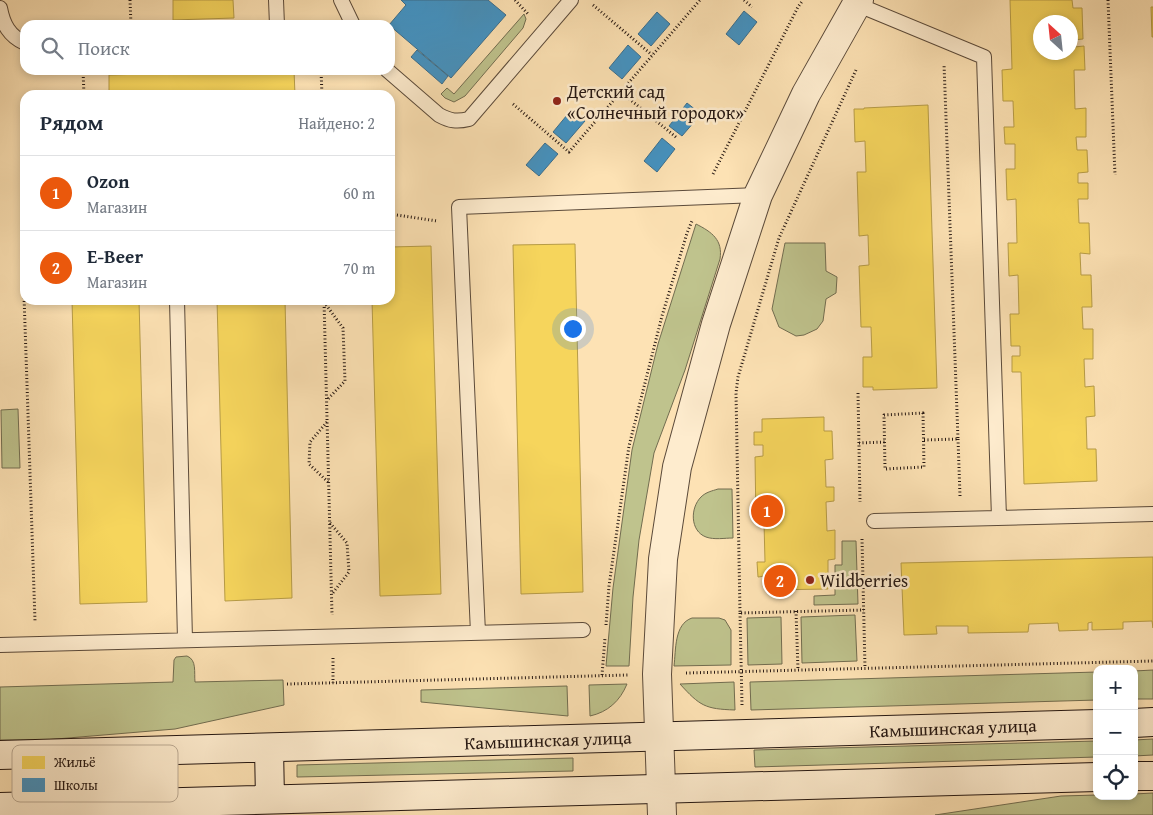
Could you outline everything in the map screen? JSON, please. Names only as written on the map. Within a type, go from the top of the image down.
[{"type":"street","points":[[662,802],[657,674],[663,558],[677,467],[716,324],[758,195],[806,94],[858,2]]},
{"type":"street","points":[[1138,723],[1153,722]]},
{"type":"street","name":"Камышинская улица","points":[[178,750],[1093,724]]},
{"type":"street","points":[[269,748],[270,799]]},
{"type":"street","points":[[1138,776],[1153,776]]},
{"type":"street","points":[[178,802],[270,799],[342,803],[662,802],[1093,778]]},
{"type":"street","points":[[0,807],[169,802]]},
{"type":"lane","points":[[276,0],[277,20]]},
{"type":"lane","points":[[341,0],[351,20]]},
{"type":"lane","points":[[393,75],[439,115],[449,121],[460,122],[469,119],[571,0]]},
{"type":"lane","points":[[858,2],[984,57],[999,518]]},
{"type":"lane","points":[[0,8],[2,18],[8,30],[20,40]]},
{"type":"lane","points":[[478,633],[459,207],[758,195]]},
{"type":"lane","points":[[177,305],[185,640]]},
{"type":"lane","points":[[874,521],[1153,514]]},
{"type":"lane","points":[[0,645],[583,630]]},
{"type":"path","points":[[130,0],[131,20]]},
{"type":"path","points":[[515,0],[525,9],[530,22]]},
{"type":"path","points":[[586,0],[652,55]]},
{"type":"path","points":[[495,89],[569,152],[700,0]]},
{"type":"path","points":[[744,0],[752,7]]},
{"type":"path","points":[[606,626],[609,586],[629,446],[662,316],[687,233],[793,16],[803,0]]},
{"type":"path","points":[[1108,0],[1115,175]]},
{"type":"path","points":[[943,40],[961,519]]},
{"type":"path","points":[[860,63],[779,238],[738,378],[736,392],[740,613],[864,610]]},
{"type":"path","points":[[83,75],[84,90]]},
{"type":"path","points":[[322,75],[322,90]]},
{"type":"path","points":[[621,92],[676,138]]},
{"type":"path","points":[[395,215],[460,225]]},
{"type":"path","points":[[24,305],[35,624]]},
{"type":"path","points":[[324,305],[333,683]]},
{"type":"path","points":[[327,305],[343,328],[345,380],[327,400]]},
{"type":"path","points":[[923,413],[924,440],[924,467],[885,469],[884,415],[923,413]]},
{"type":"path","points":[[327,422],[310,442],[309,464],[328,482]]},
{"type":"path","points":[[924,440],[958,439]]},
{"type":"path","points":[[859,442],[884,442]]},
{"type":"path","points":[[330,523],[348,543],[349,572],[331,594]]},
{"type":"path","points":[[796,611],[798,670]]},
{"type":"path","points":[[332,616],[341,616]]},
{"type":"path","points":[[602,675],[605,636]]},
{"type":"path","points":[[287,684],[1153,661]]},
{"type":"green space","points":[[524,14],[526,19],[523,28],[465,96],[454,102],[445,98],[441,94],[447,88],[454,94]]},
{"type":"green space","points":[[696,224],[715,237],[720,247],[720,259],[685,370],[654,453],[639,540],[629,666],[606,666],[613,588],[632,450],[658,344]]},
{"type":"green space","points":[[785,243],[825,243],[826,271],[837,277],[836,293],[826,299],[823,321],[817,329],[804,335],[796,336],[779,327],[772,309]]},
{"type":"green space","points":[[18,409],[20,468],[2,468],[1,410]]},
{"type":"green space","points":[[718,489],[732,489],[733,538],[716,539],[706,537],[694,525],[693,519],[697,502],[705,494]]},
{"type":"green space","points":[[842,541],[856,541],[858,604],[814,605],[814,596],[835,595],[835,565],[842,565]]},
{"type":"green space","points":[[855,615],[857,661],[802,663],[801,617]]},
{"type":"green space","points":[[781,617],[782,664],[748,665],[747,618]]},
{"type":"green space","points":[[692,618],[719,618],[725,620],[731,630],[731,665],[674,666],[679,632],[686,621]]},
{"type":"green space","points":[[187,656],[194,663],[195,682],[283,680],[284,705],[175,729],[44,740],[0,740],[0,687],[173,682],[174,660],[176,657]]},
{"type":"green space","points":[[1153,670],[1153,699],[1138,699],[1138,671]]},
{"type":"green space","points":[[1093,672],[1093,700],[751,710],[750,682]]},
{"type":"green space","points":[[734,682],[735,710],[717,709],[704,705],[698,702],[680,684]]},
{"type":"green space","points":[[627,684],[621,696],[613,705],[602,712],[590,716],[589,685]]},
{"type":"green space","points":[[567,686],[568,716],[421,702],[421,690]]},
{"type":"green space","points":[[1153,739],[1153,755],[1138,756],[1138,740]]},
{"type":"green space","points":[[1093,741],[1093,757],[755,767],[754,750]]},
{"type":"green space","points":[[573,758],[573,771],[297,777],[297,765]]},
{"type":"green space","points":[[1153,793],[1153,815],[935,815],[1061,796],[1093,795],[1093,800],[1138,800],[1138,794]]},
{"type":"building: Жильё","points":[[173,0],[233,0],[234,18],[173,20]]},
{"type":"building: Жильё","points":[[1010,0],[1072,0],[1073,8],[1082,8],[1083,39],[1078,40],[1078,15],[1033,15],[1033,60],[1078,60],[1078,47],[1084,46],[1085,70],[1074,70],[1075,109],[1086,108],[1086,137],[1076,137],[1077,150],[1087,150],[1088,172],[1078,173],[1078,183],[1088,183],[1088,199],[1078,199],[1079,223],[1089,223],[1090,254],[1080,253],[1081,275],[1091,275],[1092,307],[1082,307],[1083,329],[1093,329],[1093,359],[1084,359],[1085,387],[1094,386],[1095,416],[1086,417],[1087,449],[1096,449],[1097,481],[1024,484],[1021,372],[1012,372],[1012,356],[1020,356],[1020,346],[1011,346],[1010,314],[1019,314],[1018,275],[1009,276],[1008,243],[1017,243],[1016,199],[1007,200],[1006,169],[1015,169],[1015,144],[1005,144],[1004,127],[1014,127],[1013,101],[1003,101],[1002,70],[1012,69]]},
{"type":"building: Жильё","points":[[1151,7],[1153,7],[1153,37],[1152,37]]},
{"type":"building: Жильё","points":[[109,75],[294,75],[295,90],[109,90]]},
{"type":"building: Жильё","points":[[928,105],[937,388],[873,390],[873,387],[863,387],[863,357],[872,357],[871,327],[861,327],[859,266],[869,265],[868,235],[859,236],[857,172],[866,172],[865,141],[855,142],[854,109]]},
{"type":"building: Жильё","points":[[575,244],[583,592],[521,594],[513,245]]},
{"type":"building: Жильё","points":[[431,246],[441,594],[380,596],[372,305],[395,305],[395,247]]},
{"type":"building: Жильё","points":[[72,305],[139,305],[147,602],[80,604]]},
{"type":"building: Жильё","points":[[217,305],[285,305],[292,598],[225,601]]},
{"type":"building: Жильё","points":[[824,417],[824,431],[832,431],[833,459],[825,460],[826,487],[834,487],[834,501],[826,502],[827,531],[835,530],[835,559],[828,560],[828,589],[766,590],[766,576],[758,577],[757,562],[765,562],[764,522],[756,522],[755,457],[763,456],[763,445],[754,445],[754,432],[762,432],[762,419]]},
{"type":"building: Жильё","points":[[1153,557],[1153,628],[1152,621],[1123,622],[1123,629],[1092,630],[1092,622],[1088,623],[1088,630],[1059,631],[1058,623],[1029,624],[1028,632],[968,633],[968,626],[936,626],[937,634],[904,635],[901,563]]},
{"type":"building: Школы","points":[[401,0],[488,0],[506,15],[451,78],[395,30],[395,20],[393,20],[406,5]]},
{"type":"building: Школы","points":[[744,11],[757,22],[739,45],[726,34]]},
{"type":"building: Школы","points":[[657,12],[670,24],[651,46],[638,34]]},
{"type":"building: Школы","points":[[628,45],[641,57],[622,79],[609,68]]},
{"type":"building: Школы","points":[[417,50],[448,76],[442,84],[411,57]]},
{"type":"building: Школы","points":[[687,103],[701,114],[682,136],[669,126]]},
{"type":"building: Школы","points":[[572,109],[585,121],[566,143],[553,132]]},
{"type":"building: Школы","points":[[662,138],[675,149],[657,172],[644,161]]},
{"type":"building: Школы","points":[[545,143],[558,154],[539,176],[526,165]]},
{"type":"place","name":"Детский сад «Солнечный городок»","points":[[557,101]]},
{"type":"place","name":"Ozon","points":[[767,511]]},
{"type":"place","name":"Wildberries","points":[[810,580]]},
{"type":"place","name":"E-Beer","points":[[780,581]]}]
